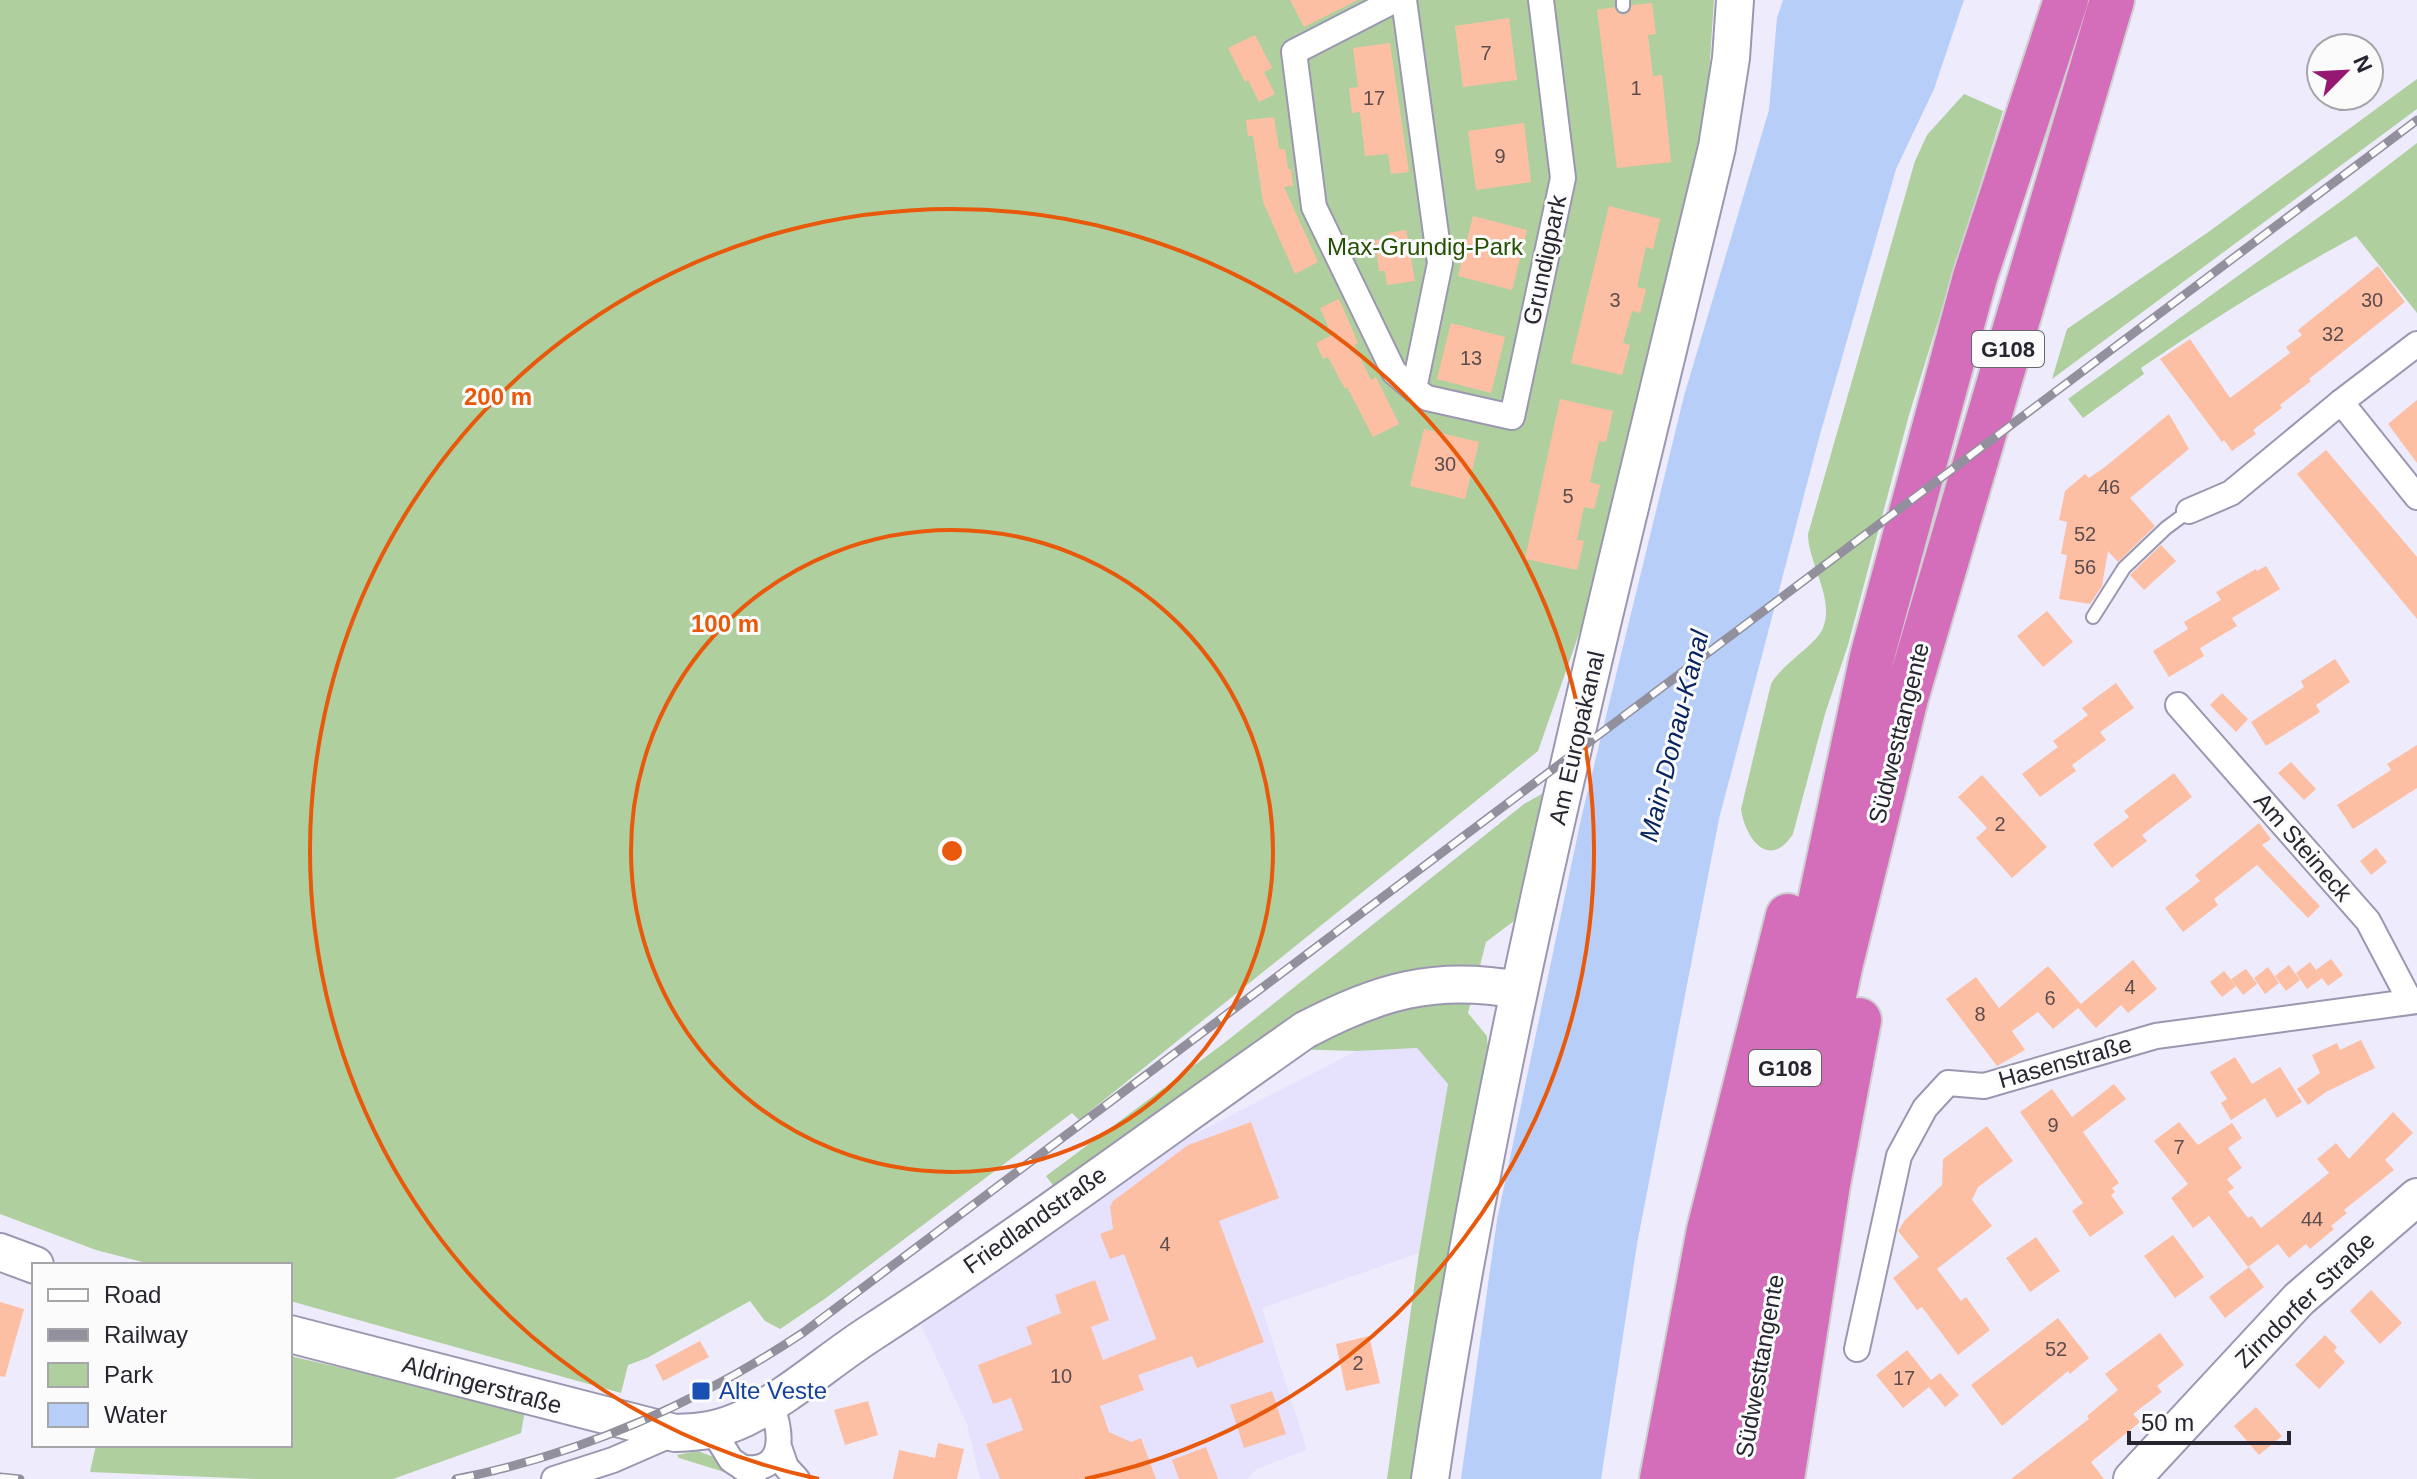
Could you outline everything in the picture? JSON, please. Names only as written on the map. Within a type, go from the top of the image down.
[{"type":"highway","name":"Südwesttangente","points":[[1700,1479],[1872,657],[1975,277],[2066,0]]},
{"type":"highway","name":"Südwesttangente","points":[[1740,1479],[1781,1247],[1836,983],[1906,698],[2112,0]]},
{"type":"highway","points":[[1662,1479],[1709,1230],[1796,886],[1842,715],[1872,657]]},
{"type":"highway","points":[[1782,1479],[1828,1184],[1893,838],[1906,698]]},
{"type":"main road","name":"Am Europakanal","points":[[1430,1479],[1460,1298],[1519,990],[1717,147],[1731,58],[1735,0]]},
{"type":"main road","name":"Friedlandstraße","points":[[675,1433],[713,1431],[771,1404],[850,1347],[938,1290],[1305,1030],[1348,1008],[1393,991],[1454,983],[1519,990]]},
{"type":"main road","name":"Zirndorfer Straße","points":[[2132,1479],[2299,1299],[2417,1197]]},
{"type":"main road","points":[[0,1252],[32,1264]]},
{"type":"main road","name":"Aldringerstraße","points":[[292,1335],[675,1433]]},
{"type":"street","name":"Grundigpark","points":[[1395,0],[1294,52],[1314,207],[1394,372],[1427,398],[1512,417],[1563,178],[1541,0]]},
{"type":"street","points":[[1404,0],[1440,263],[1414,389]]},
{"type":"street","points":[[2189,511],[2231,493],[2417,344]]},
{"type":"street","points":[[2341,402],[2417,497]]},
{"type":"street","name":"Am Steineck","points":[[2178,705],[2368,921],[2414,1001]]},
{"type":"street","name":"Hasenstraße","points":[[1857,1349],[1899,1156],[1925,1108],[1948,1083],[1984,1086],[2156,1036],[2414,1001]]},
{"type":"street","points":[[771,1404],[779,1429],[779,1447],[786,1467],[797,1479]]},
{"type":"street","points":[[713,1431],[722,1450],[753,1474],[766,1465],[779,1447]]},
{"type":"street","name":"Friedlandstraße","points":[[554,1479],[613,1460],[675,1433]]},
{"type":"lane","points":[[2093,617],[2124,568],[2189,511]]},
{"type":"shaded area","points":[[1417,1048],[1448,1084],[1419,1253],[1262,1308],[1307,1450],[1257,1469],[1247,1479],[980,1479],[967,1424],[921,1325],[1168,1148],[1356,1051]]},
{"type":"green space","name":"Max-Grundig-Park","points":[[0,0],[1714,0],[1706,120],[1587,611],[1538,751],[1079,1120],[1072,1113],[826,1298],[780,1329],[765,1321],[750,1301],[647,1358],[628,1365],[621,1393],[292,1302],[292,1263],[146,1263],[96,1250],[0,1214]]},
{"type":"green space","points":[[2417,79],[2417,109],[2052,379],[2067,329],[2207,233],[2372,112],[2385,112],[2385,102]]},
{"type":"green space","points":[[1964,94],[2003,111],[1909,415],[1848,645],[1825,714],[1793,834],[1784,845],[1767,850],[1747,830],[1741,809],[1771,684],[1819,634],[1826,617],[1824,593],[1808,534],[1915,161],[1927,135]]},
{"type":"green space","points":[[2417,143],[2417,313],[2356,236],[2167,350],[2141,368],[2144,374],[2083,418],[2068,399],[2344,199]]},
{"type":"green space","points":[[1547,791],[1514,921],[1486,942],[1468,1013],[1487,1036],[1489,1073],[1415,1479],[1387,1479],[1419,1253],[1448,1084],[1417,1048],[1356,1051],[1255,1048],[1055,1188],[1046,1176],[1223,1044],[1524,804]]},
{"type":"green space","points":[[292,1356],[525,1410],[521,1433],[393,1479],[258,1479],[90,1472],[96,1447],[292,1447]]},
{"type":"green space","points":[[698,1451],[716,1458],[734,1475],[677,1455]]},
{"type":"water","name":"Main-Donau-Kanal","points":[[1783,0],[1964,0],[1934,89],[1896,169],[1819,438],[1719,819],[1637,1244],[1601,1479],[1461,1479],[1497,1220],[1581,819],[1684,396],[1769,110],[1777,18]]},
{"type":"building","points":[[1290,0],[1358,0],[1304,27]]},
{"type":"building","points":[[1652,3],[1656,34],[1648,35],[1653,76],[1662,75],[1671,162],[1617,168],[1597,10],[1614,7],[1624,15],[1632,5]]},
{"type":"building","points":[[1509,18],[1517,80],[1463,87],[1455,26]]},
{"type":"building","points":[[1255,35],[1272,68],[1264,72],[1275,94],[1259,102],[1228,48]]},
{"type":"building","points":[[1390,43],[1409,172],[1391,174],[1388,154],[1365,156],[1360,112],[1352,113],[1349,88],[1358,87],[1353,48]]},
{"type":"building","points":[[1274,117],[1279,149],[1285,149],[1288,169],[1291,169],[1293,186],[1284,187],[1318,262],[1295,274],[1263,202],[1253,136],[1248,136],[1246,120]]},
{"type":"building","points":[[1524,123],[1531,182],[1476,190],[1468,131]]},
{"type":"building","points":[[1609,206],[1660,219],[1653,249],[1646,247],[1637,287],[1646,289],[1640,313],[1632,311],[1623,343],[1630,345],[1622,375],[1571,363]]},
{"type":"building","points":[[1473,216],[1527,230],[1512,290],[1458,276]]},
{"type":"building","points":[[1406,230],[1415,281],[1387,285],[1385,271],[1379,271],[1375,240],[1389,238],[1388,233]]},
{"type":"building","points":[[2378,266],[2405,302],[2309,379],[2311,381],[2280,405],[2282,408],[2253,430],[2256,434],[2232,451],[2160,359],[2190,339],[2230,398],[2290,353],[2286,347],[2302,335],[2298,330]]},
{"type":"building","points":[[1339,299],[1358,343],[1354,345],[1371,380],[1376,377],[1399,424],[1373,437],[1347,387],[1345,389],[1328,357],[1323,359],[1316,343],[1332,335],[1320,308]]},
{"type":"building","points":[[1451,323],[1505,337],[1491,393],[1437,379]]},
{"type":"building","points":[[1560,399],[1613,411],[1606,442],[1599,441],[1590,482],[1600,485],[1594,509],[1584,507],[1577,540],[1584,541],[1577,570],[1525,559]]},
{"type":"building","points":[[2417,400],[2417,463],[2388,424]]},
{"type":"building","points":[[2169,414],[2189,449],[2130,498],[2155,526],[2118,562],[2108,551],[2102,586],[2090,604],[2059,599],[2067,555],[2061,554],[2067,522],[2059,520],[2065,491],[2085,474],[2089,478],[2105,467]]},
{"type":"building","points":[[1424,429],[1479,442],[1465,499],[1410,486]]},
{"type":"building","points":[[2326,450],[2417,557],[2417,619],[2297,474]]},
{"type":"building","points":[[2161,545],[2176,561],[2144,590],[2130,575]]},
{"type":"building","points":[[2266,566],[2280,589],[2232,618],[2237,626],[2200,648],[2204,656],[2169,677],[2153,651],[2188,629],[2184,622],[2221,600],[2216,592]]},
{"type":"building","points":[[2047,611],[2073,642],[2043,667],[2017,636]]},
{"type":"building","points":[[2335,659],[2350,682],[2316,705],[2320,712],[2266,746],[2251,722],[2304,687],[2301,681]]},
{"type":"building","points":[[2116,683],[2134,708],[2100,732],[2106,740],[2072,765],[2076,771],[2040,797],[2022,774],[2058,747],[2053,741],[2088,715],[2082,708]]},
{"type":"building","points":[[2222,693],[2248,719],[2236,732],[2210,705]]},
{"type":"building","points":[[2417,745],[2417,788],[2353,829],[2337,805],[2391,770],[2387,764]]},
{"type":"building","points":[[2291,762],[2316,789],[2304,800],[2278,773]]},
{"type":"building","points":[[2174,773],[2192,797],[2142,835],[2147,841],[2112,868],[2093,844],[2129,817],[2124,811]]},
{"type":"building","points":[[1982,775],[2047,847],[2012,878],[1976,838],[1987,828],[1958,797]]},
{"type":"building","points":[[2259,823],[2271,839],[2262,845],[2320,906],[2308,918],[2257,865],[2214,899],[2218,905],[2183,932],[2165,908],[2200,881],[2195,875]]},
{"type":"building","points":[[2376,848],[2387,862],[2371,875],[2360,861]]},
{"type":"building","points":[[2331,959],[2343,975],[2328,986],[2316,970]]},
{"type":"building","points":[[2133,960],[2157,989],[2128,1013],[2121,1005],[2096,1028],[2078,1008],[2053,1029],[2038,1012],[2012,1031],[2025,1050],[1997,1066],[1946,999],[1976,977],[1999,1008],[2048,966],[2081,1004]]},
{"type":"building","points":[[2310,962],[2322,978],[2307,989],[2296,973]]},
{"type":"building","points":[[2289,965],[2300,980],[2286,991],[2275,976]]},
{"type":"building","points":[[2268,967],[2279,983],[2265,994],[2254,978]]},
{"type":"building","points":[[2246,969],[2257,984],[2243,995],[2231,979]]},
{"type":"building","points":[[2224,971],[2236,986],[2222,997],[2210,982]]},
{"type":"building","points":[[2361,1040],[2375,1068],[2326,1092],[2308,1105],[2297,1089],[2320,1073],[2312,1055],[2337,1043],[2340,1050]]},
{"type":"building","points":[[2235,1057],[2252,1084],[2280,1067],[2302,1102],[2277,1118],[2265,1098],[2231,1120],[2221,1103],[2227,1099],[2210,1072]]},
{"type":"building","points":[[2114,1084],[2126,1099],[2083,1132],[2119,1183],[2112,1188],[2115,1192],[2111,1195],[2124,1213],[2090,1237],[2072,1211],[2083,1203],[2020,1112],[2052,1089],[2072,1117]]},
{"type":"building","points":[[2393,1112],[2413,1133],[2385,1160],[2394,1170],[2344,1210],[2347,1213],[2331,1226],[2334,1229],[2310,1249],[2306,1244],[2289,1258],[2278,1244],[2248,1267],[2209,1216],[2193,1228],[2171,1198],[2188,1184],[2154,1141],[2179,1122],[2198,1145],[2232,1123],[2242,1138],[2228,1148],[2242,1168],[2227,1179],[2234,1188],[2228,1192],[2248,1218],[2252,1216],[2261,1228],[2329,1173],[2317,1159],[2336,1143],[2349,1159]]},
{"type":"building","points":[[1251,1122],[1279,1198],[1219,1221],[1264,1342],[1197,1368],[1192,1356],[1138,1375],[1144,1390],[1100,1406],[1109,1432],[1131,1442],[1141,1438],[1156,1479],[1000,1479],[986,1444],[1023,1430],[1011,1398],[993,1404],[978,1365],[1032,1344],[1026,1327],[1061,1313],[1055,1295],[1095,1280],[1109,1320],[1091,1327],[1103,1360],[1156,1339],[1124,1254],[1110,1259],[1100,1234],[1113,1229],[1110,1207],[1113,1201],[1188,1145]]},
{"type":"building","points":[[1987,1126],[2013,1161],[1978,1187],[1972,1200],[1992,1226],[1937,1269],[1961,1301],[1966,1297],[1990,1330],[1958,1355],[1922,1307],[1917,1310],[1893,1278],[1919,1257],[1898,1231],[1905,1220],[1942,1185],[1943,1159]]},
{"type":"building","points":[[2173,1235],[2204,1277],[2175,1298],[2144,1256]]},
{"type":"building","points":[[2036,1237],[2060,1271],[2030,1292],[2006,1258]]},
{"type":"building","points":[[2249,1267],[2264,1287],[2225,1318],[2209,1297]]},
{"type":"building","points":[[2371,1290],[2402,1323],[2380,1344],[2350,1311]]},
{"type":"building","points":[[0,1302],[24,1309],[5,1377],[0,1376]]},
{"type":"building","points":[[2058,1318],[2089,1358],[2070,1374],[2068,1371],[2002,1426],[1971,1385]]},
{"type":"building","points":[[2160,1333],[2184,1365],[2157,1386],[2162,1392],[2133,1414],[2140,1422],[2091,1462],[2104,1479],[2011,1479],[2089,1419],[2087,1416],[2118,1390],[2105,1374]]},
{"type":"building","points":[[2325,1335],[2337,1347],[2334,1351],[2345,1362],[2319,1389],[2295,1365]]},
{"type":"building","points":[[1369,1336],[1380,1383],[1346,1391],[1336,1344]]},
{"type":"building","points":[[700,1341],[709,1357],[663,1381],[655,1365]]},
{"type":"building","points":[[1907,1350],[1931,1380],[1940,1373],[1959,1395],[1945,1407],[1929,1387],[1903,1408],[1876,1375]]},
{"type":"building","points":[[1272,1391],[1286,1434],[1244,1448],[1230,1405]]},
{"type":"building","points":[[868,1401],[878,1435],[845,1445],[834,1410]]},
{"type":"building","points":[[2256,1407],[2282,1436],[2259,1455],[2234,1426]]},
{"type":"building","points":[[938,1443],[964,1449],[957,1479],[893,1479],[899,1450],[935,1458]]},
{"type":"building","points":[[1206,1447],[1218,1479],[1179,1479],[1172,1460]]},
{"type":"railway","points":[[456,1479],[549,1455],[638,1423],[723,1381],[804,1332],[2417,120]]},
{"type":"railway","points":[[0,1477],[20,1479]]},
{"type":"place","name":"Alte Veste","points":[[701,1391]]}]
